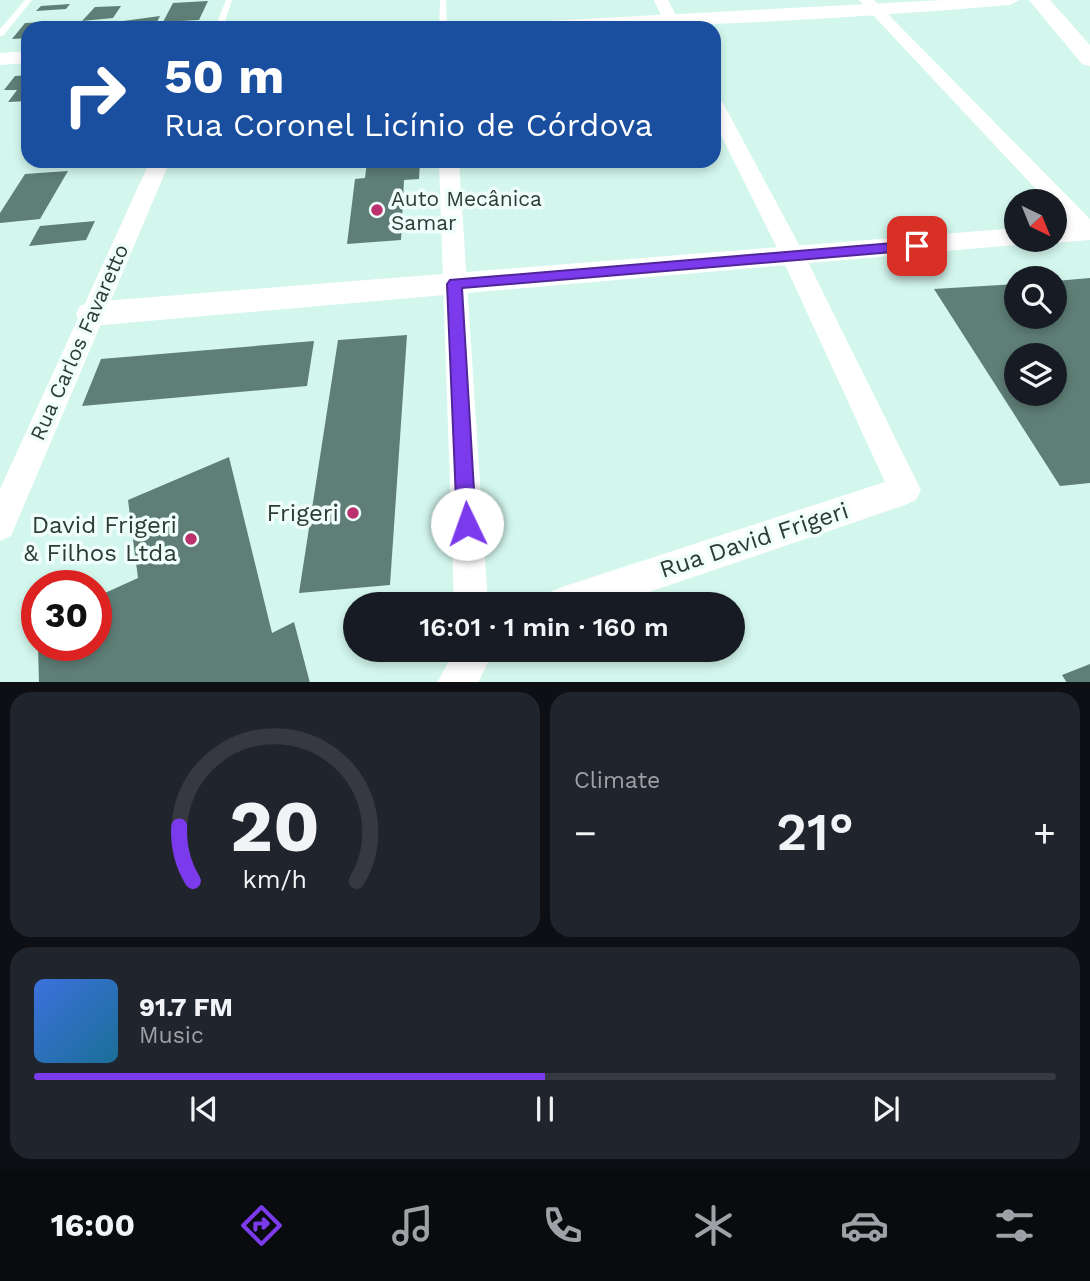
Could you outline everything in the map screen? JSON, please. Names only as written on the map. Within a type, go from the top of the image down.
[{"type":"main road","points":[[1039,0],[1090,60]]},
{"type":"street","points":[[661,0],[672,21]]},
{"type":"street","points":[[713,21],[871,5],[1010,0]]},
{"type":"street","points":[[871,5],[1089,231]]},
{"type":"street","points":[[0,59],[21,58]]},
{"type":"street","points":[[721,117],[793,256]]},
{"type":"street","name":"Rua Carlos Favaretto","points":[[0,525],[157,168]]},
{"type":"street","points":[[449,168],[470,592]]},
{"type":"street","points":[[1068,233],[1089,231]]},
{"type":"street","points":[[91,314],[1004,238]]},
{"type":"street","name":"Rua David Frigeri","points":[[598,592],[905,490],[793,256]]},
{"type":"lane","points":[[0,34],[29,0]]},
{"type":"lane","points":[[222,21],[229,0]]},
{"type":"lane","points":[[443,0],[443,21]]},
{"type":"building","points":[[208,1],[199,20],[164,21],[173,3]]},
{"type":"building","points":[[70,4],[66,9],[36,11],[41,6]]},
{"type":"building","points":[[121,6],[113,18],[82,21],[95,7]]},
{"type":"building","points":[[160,16],[158,21],[123,21]]},
{"type":"building","points":[[21,28],[21,38],[12,39]]},
{"type":"building","points":[[15,76],[21,76],[21,101],[8,102],[17,90],[4,90]]},
{"type":"building","name":"Auto Mecânica Samar","points":[[366,168],[420,168],[419,179],[404,180],[401,240],[347,244],[355,179],[365,178]]},
{"type":"building","points":[[68,171],[40,219],[0,223],[0,213],[25,174]]},
{"type":"building","points":[[95,221],[86,240],[29,246],[40,226]]},
{"type":"building","points":[[1090,278],[1090,483],[1060,486],[1009,406],[1067,406],[1067,343],[1004,343],[1004,398],[934,289],[1004,285],[1004,329],[1067,329],[1067,280]]},
{"type":"building","name":"Frigeri","points":[[407,335],[390,585],[299,593],[338,340]]},
{"type":"building","points":[[314,341],[307,386],[82,406],[101,359]]},
{"type":"building","name":"David Frigeri & Filhos Ltda","points":[[229,457],[272,633],[294,622],[310,682],[39,682],[38,661],[112,661],[112,590],[138,578],[128,500]]},
{"type":"building","points":[[1090,664],[1090,682],[1066,682],[1062,675]]},
{"type":"place","name":"Auto Mecânica Samar","points":[[377,210]]},
{"type":"place","name":"Frigeri","points":[[353,513]]},
{"type":"place","name":"David Frigeri & Filhos Ltda","points":[[191,539]]},
{"type":"route","points":[[467,524],[455,284],[917,246]]}]
